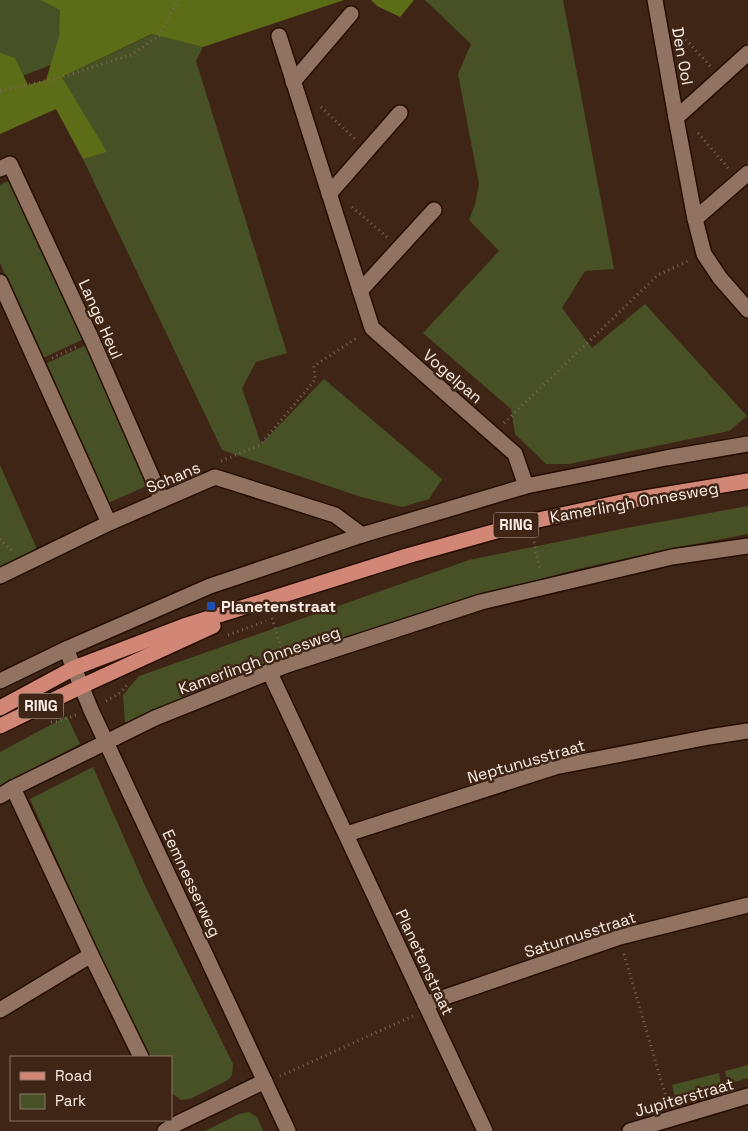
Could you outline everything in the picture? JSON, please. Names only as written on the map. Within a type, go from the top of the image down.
[{"type":"main road","name":"Kamerlingh Onnesweg","points":[[0,708],[74,668],[184,626],[407,556],[529,522],[626,501],[748,482]]},
{"type":"main road","name":"Kamerlingh Onnesweg","points":[[0,726],[188,637],[290,593]]},
{"type":"street","name":"Den Ool","points":[[656,4],[678,116],[695,219],[704,254],[720,278],[748,310]]},
{"type":"street","points":[[293,82],[351,14]]},
{"type":"street","points":[[278,36],[331,192],[372,328]]},
{"type":"street","name":"Den Ool","points":[[678,116],[748,53]]},
{"type":"street","points":[[331,192],[400,113]]},
{"type":"street","name":"Lange Heul","points":[[0,169],[10,164],[92,340],[162,500]]},
{"type":"street","points":[[695,219],[743,176]]},
{"type":"street","points":[[360,290],[434,210]]},
{"type":"street","points":[[0,282],[110,523]]},
{"type":"street","name":"Vogelpan","points":[[372,328],[515,454],[526,486]]},
{"type":"street","points":[[0,681],[66,649],[210,586],[362,535],[526,486],[748,444]]},
{"type":"street","name":"Schans","points":[[0,576],[110,523],[215,477],[335,515],[362,535]]},
{"type":"street","name":"Kamerlingh Onnesweg","points":[[7,792],[155,718],[287,665],[481,602],[672,557],[748,546]]},
{"type":"street","name":"Eemnesserweg","points":[[66,649],[91,710],[288,1131]]},
{"type":"street","name":"Planetenstraat","points":[[270,671],[485,1131]]},
{"type":"street","name":"Neptunusstraat","points":[[347,834],[556,767],[748,731]]},
{"type":"street","points":[[7,792],[141,1056]]},
{"type":"street","name":"Saturnusstraat","points":[[426,1007],[620,937],[748,906]]},
{"type":"street","points":[[0,1010],[91,955]]},
{"type":"street","points":[[172,1127],[265,1082]]},
{"type":"street","name":"Jupiterstraat","points":[[630,1131],[748,1096]]},
{"type":"path","points":[[0,91],[62,77],[131,55],[160,36],[178,0]]},
{"type":"path","points":[[656,4],[720,78]]},
{"type":"path","points":[[320,106],[368,150]]},
{"type":"path","points":[[678,116],[743,176]]},
{"type":"path","points":[[331,192],[399,248]]},
{"type":"path","points":[[493,434],[658,275],[704,254]]},
{"type":"path","points":[[215,477],[215,463],[260,444],[315,380],[314,366],[372,328]]},
{"type":"path","points":[[37,364],[92,340]]},
{"type":"path","points":[[220,638],[272,618],[287,665]]},
{"type":"path","points":[[50,722],[60,721],[91,710],[120,693],[133,680]]},
{"type":"path","points":[[620,937],[672,1119]]},
{"type":"path","points":[[265,1082],[426,1007]]},
{"type":"green space","points":[[0,0],[215,0],[0,85]]},
{"type":"green space","points":[[41,0],[344,0],[203,47],[152,34],[62,77],[107,152],[83,159],[56,109],[0,134],[0,53],[15,58],[28,85],[46,80],[59,37],[60,10]]},
{"type":"green space","points":[[371,0],[414,0],[400,17],[377,6]]},
{"type":"green space","points":[[425,0],[563,0],[614,269],[585,271],[562,308],[592,348],[645,304],[747,416],[729,431],[569,464],[546,464],[515,434],[511,409],[423,333],[499,251],[469,220],[479,184],[458,74],[471,44]]},
{"type":"green space","points":[[153,34],[203,47],[196,61],[287,353],[256,362],[242,388],[261,444],[324,379],[442,479],[429,499],[402,507],[361,497],[222,450],[83,159],[106,152],[62,77]]},
{"type":"green space","points":[[12,179],[84,339],[43,358],[0,263],[0,185]]},
{"type":"green space","points":[[86,345],[149,485],[108,503],[45,364]]},
{"type":"green space","points":[[0,465],[37,549],[0,567]]},
{"type":"green space","points":[[748,506],[748,534],[582,568],[384,625],[283,658],[125,723],[123,695],[139,676],[469,560],[621,529]]},
{"type":"green space","points":[[67,716],[80,744],[0,786],[0,752]]},
{"type":"green space","points":[[93,767],[146,888],[233,1064],[232,1075],[228,1080],[190,1099],[181,1100],[172,1094],[172,1056],[146,1056],[30,799]]},
{"type":"green space","points":[[748,1065],[748,1078],[728,1084],[725,1071]]},
{"type":"green space","points":[[719,1073],[721,1085],[675,1098],[672,1085]]},
{"type":"green space","points":[[249,1112],[257,1117],[263,1131],[205,1131],[239,1114]]},
{"type":"place","name":"Planetenstraat","points":[[211,606]]}]
